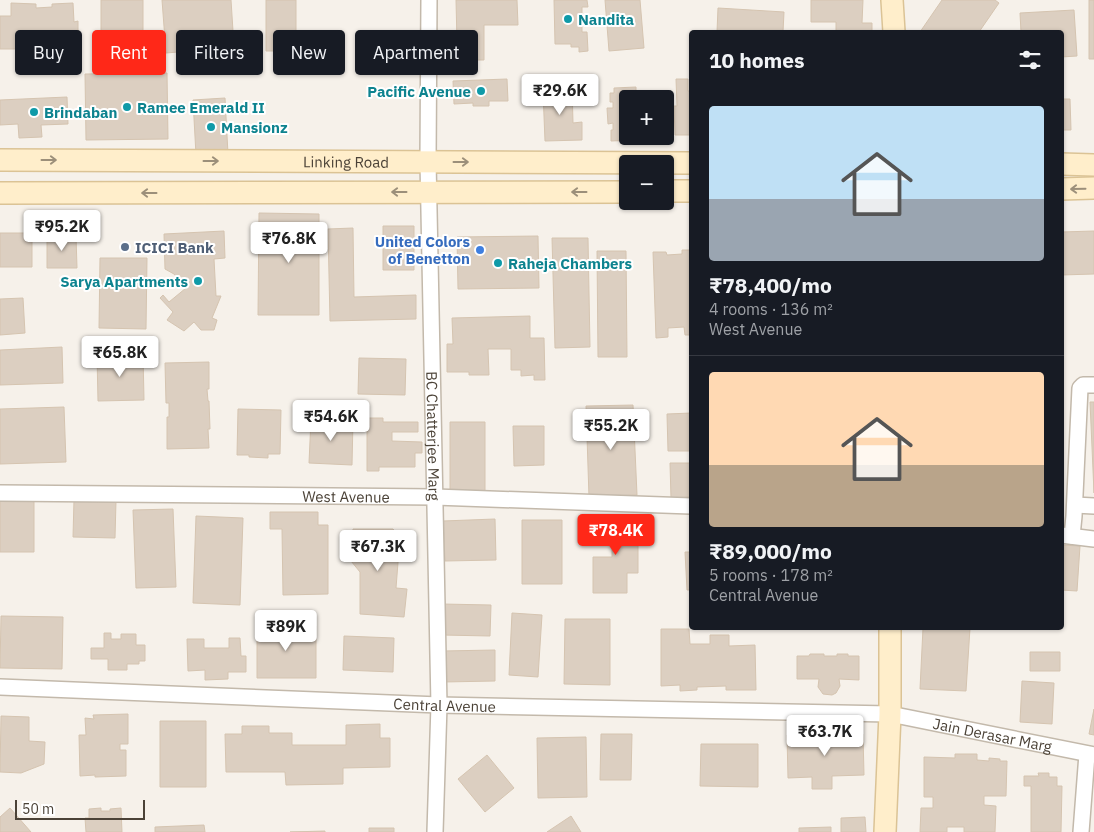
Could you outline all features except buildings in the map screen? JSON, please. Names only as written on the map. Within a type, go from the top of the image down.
[{"type":"main road","points":[[892,0],[894,30]]},
{"type":"main road","name":"Linking Road","points":[[0,160],[689,163]]},
{"type":"main road","points":[[1064,164],[1094,165]]},
{"type":"main road","points":[[1064,189],[1094,188]]},
{"type":"main road","points":[[674,192],[689,191]]},
{"type":"main road","name":"Linking Road","points":[[0,194],[619,192]]},
{"type":"main road","points":[[884,832],[890,714],[890,630]]},
{"type":"street","name":"BC Chatterjee Marg","points":[[429,0],[428,162],[439,705],[434,832]]},
{"type":"street","points":[[1094,385],[1083,385],[1080,388],[1075,505],[1066,536],[1094,539]]},
{"type":"street","name":"West Avenue","points":[[0,493],[435,498],[689,506]]},
{"type":"street","points":[[1075,505],[1094,506]]},
{"type":"street","name":"Central Avenue","points":[[0,687],[439,705],[890,714]]},
{"type":"street","name":"Jain Derasar Marg","points":[[890,714],[1090,754]]},
{"type":"street","points":[[1081,832],[1090,754]]},
{"type":"place","name":"Nandita","points":[[568,19]]},
{"type":"place","name":"Pacific Avenue","points":[[481,91]]},
{"type":"place","name":"Ramee Emerald II","points":[[127,107]]},
{"type":"place","name":"Brindaban","points":[[34,112]]},
{"type":"place","name":"Mansionz","points":[[211,127]]},
{"type":"place","name":"ICICI Bank","points":[[125,247]]},
{"type":"place","name":"United Colors of Benetton","points":[[480,250]]},
{"type":"place","name":"Raheja Chambers","points":[[498,263]]},
{"type":"place","name":"Sarya Apartments","points":[[198,281]]}]
